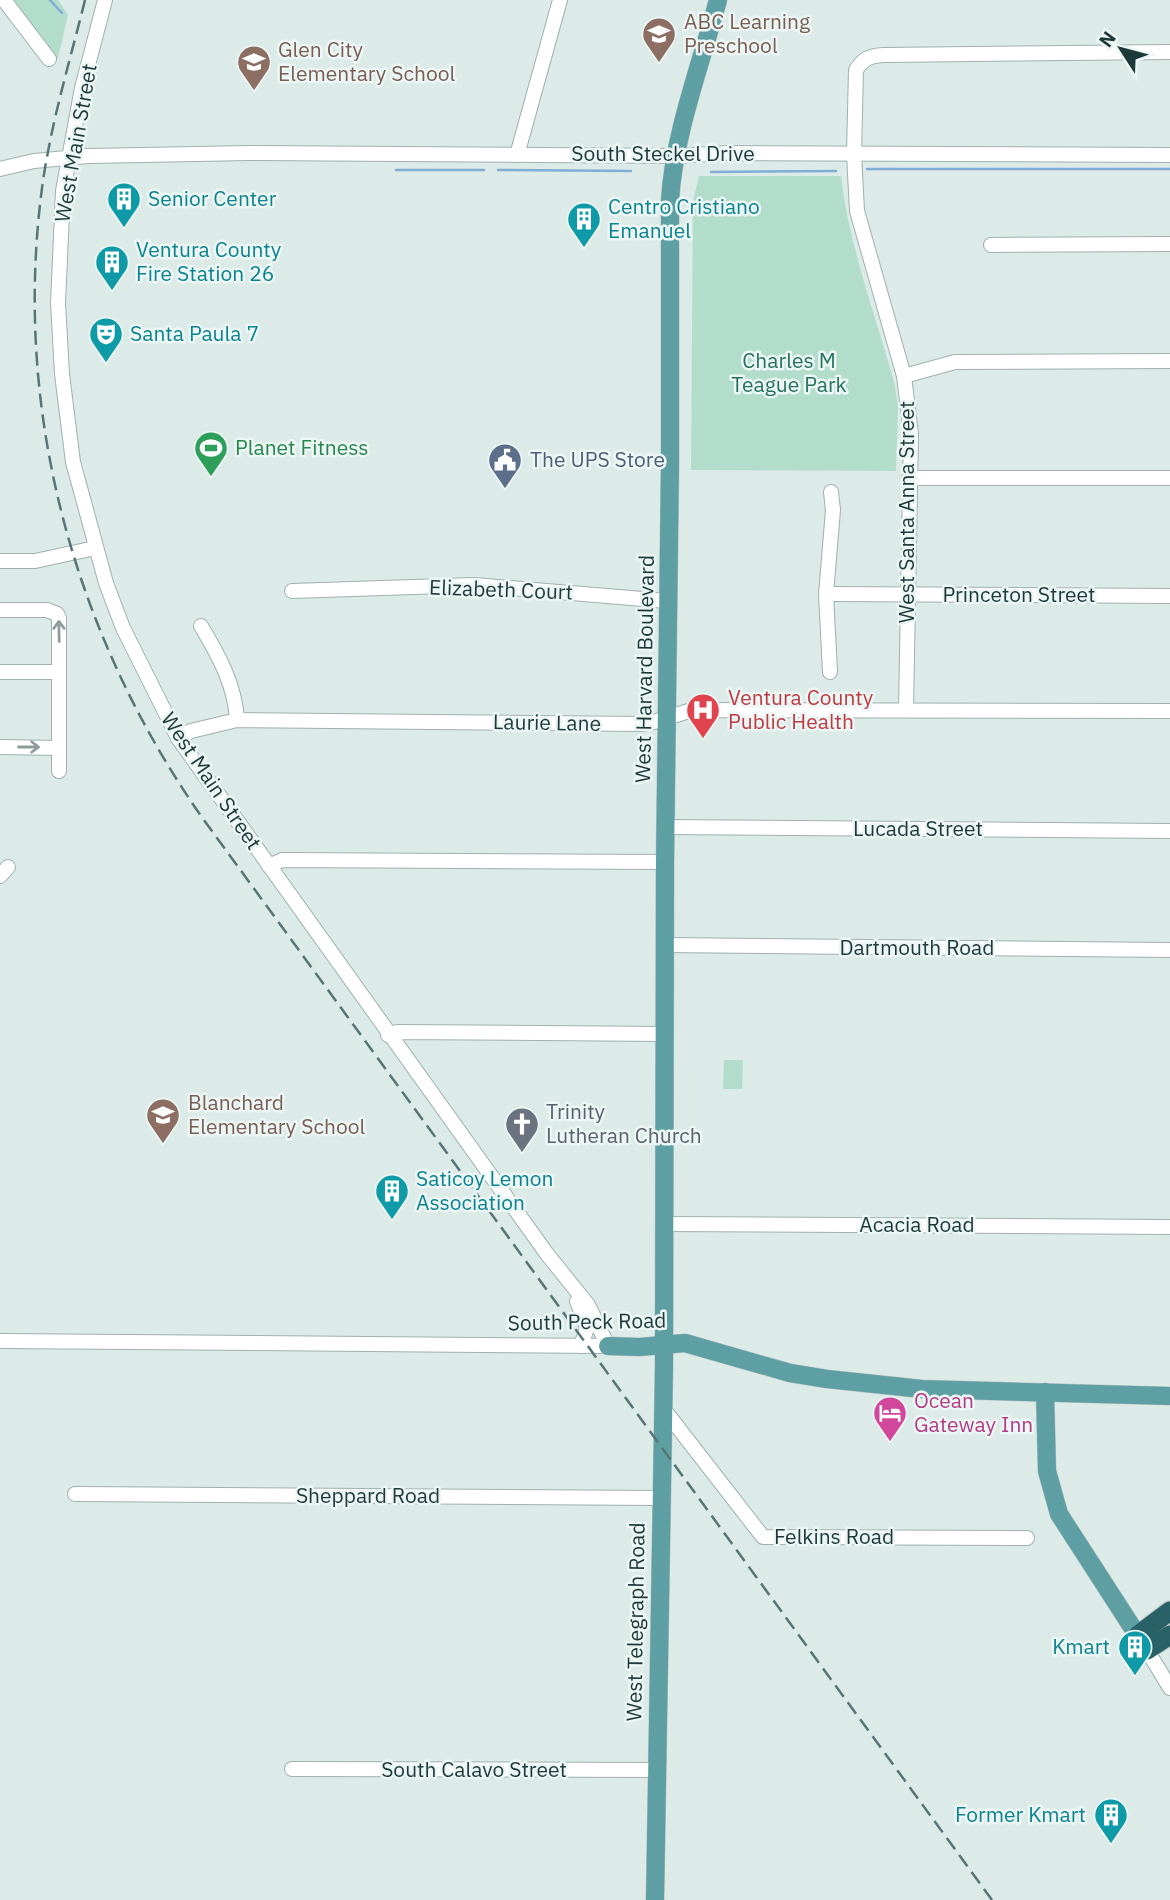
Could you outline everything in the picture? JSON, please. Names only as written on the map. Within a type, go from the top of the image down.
[{"type":"highway","points":[[1142,1643],[1170,1611]]},
{"type":"highway","points":[[1142,1643],[1170,1635]]},
{"type":"main road","name":"West Harvard Boulevard","points":[[663,1345],[665,827],[670,463],[668,249],[671,181],[676,156],[718,0]]},
{"type":"main road","name":"South Peck Road","points":[[608,1346],[685,1343],[782,1371],[827,1379],[922,1389],[1170,1396]]},
{"type":"main road","name":"West Telegraph Road","points":[[655,1900],[663,1345]]},
{"type":"main road","points":[[1045,1392],[1047,1471],[1059,1514],[1142,1643]]},
{"type":"street","points":[[4,0],[49,59]]},
{"type":"street","name":"West Main Street","points":[[105,0],[82,88],[63,191],[59,242],[59,336],[73,462],[95,548],[123,628],[177,738],[388,1035],[547,1254],[588,1305],[608,1346]]},
{"type":"street","points":[[517,155],[560,0]]},
{"type":"street","points":[[854,154],[856,70],[862,61],[870,56],[1170,52]]},
{"type":"street","name":"South Steckel Drive","points":[[0,169],[34,161],[88,156],[250,153],[1170,155]]},
{"type":"street","name":"West Santa Anna Street","points":[[854,154],[857,211],[904,376],[911,434],[906,710]]},
{"type":"street","points":[[991,245],[1170,244]]},
{"type":"street","points":[[904,376],[955,362],[1170,361]]},
{"type":"street","points":[[909,478],[1170,478]]},
{"type":"street","points":[[830,672],[826,594],[833,510],[831,492]]},
{"type":"street","points":[[0,561],[35,561],[95,548]]},
{"type":"street","name":"Elizabeth Court","points":[[292,591],[474,585],[667,601]]},
{"type":"street","name":"Princeton Street","points":[[826,594],[1170,596]]},
{"type":"street","points":[[0,610],[47,610],[57,614],[60,626],[59,771]]},
{"type":"street","points":[[201,626],[221,660],[230,684],[237,720]]},
{"type":"street","points":[[0,672],[59,672]]},
{"type":"street","name":"Laurie Lane","points":[[177,738],[191,731],[237,720],[641,724],[692,710],[1170,711]]},
{"type":"street","points":[[0,747],[59,748]]},
{"type":"street","name":"Lucada Street","points":[[665,827],[1170,831]]},
{"type":"street","points":[[269,866],[282,860],[665,862]]},
{"type":"street","name":"Dartmouth Road","points":[[665,945],[1170,950]]},
{"type":"street","points":[[388,1035],[397,1032],[665,1034]]},
{"type":"street","name":"Acacia Road","points":[[665,1224],[1170,1227]]},
{"type":"street","points":[[569,1280],[587,1328],[581,1346]]},
{"type":"street","name":"South Peck Road","points":[[0,1341],[608,1346]]},
{"type":"street","name":"Felkins Road","points":[[662,1407],[763,1537],[1027,1538]]},
{"type":"street","name":"Sheppard Road","points":[[75,1494],[662,1498]]},
{"type":"street","points":[[1142,1643],[1170,1688]]},
{"type":"street","name":"South Calavo Street","points":[[292,1769],[656,1770]]},
{"type":"green space","points":[[10,0],[58,0],[68,15],[58,58],[54,59]]},
{"type":"green space","name":"Charles M Teague Park","points":[[699,176],[841,176],[856,254],[894,382],[898,405],[896,471],[691,470],[693,201]]},
{"type":"green space","points":[[724,1060],[743,1060],[742,1089],[723,1089]]},
{"type":"waterway","points":[[50,0],[62,13]]},
{"type":"waterway","points":[[867,169],[1170,169]]},
{"type":"waterway","points":[[396,170],[484,170]]},
{"type":"waterway","points":[[498,170],[631,171]]},
{"type":"waterway","points":[[711,172],[836,171]]},
{"type":"railway","points":[[85,0],[54,122],[41,196],[35,278],[37,360],[47,441],[64,521],[88,598],[119,674],[157,746],[201,816],[992,1900]]},
{"type":"place","name":"ABC Learning Preschool","points":[[659,64]]},
{"type":"place","name":"Glen City Elementary School","points":[[254,92]]},
{"type":"place","name":"Senior Center","points":[[124,229]]},
{"type":"place","name":"Centro Cristiano Emanuel","points":[[584,249]]},
{"type":"place","name":"Ventura County Fire Station 26","points":[[112,292]]},
{"type":"place","name":"Santa Paula 7","points":[[106,364]]},
{"type":"place","name":"Planet Fitness","points":[[211,478]]},
{"type":"place","name":"The UPS Store","points":[[505,490]]},
{"type":"place","name":"Ventura County Public Health","points":[[703,740]]},
{"type":"place","name":"Blanchard Elementary School","points":[[163,1145]]},
{"type":"place","name":"Trinity Lutheran Church","points":[[522,1154]]},
{"type":"place","name":"Saticoy Lemon Association","points":[[392,1221]]},
{"type":"place","name":"Ocean Gateway Inn","points":[[890,1443]]},
{"type":"place","name":"Kmart","points":[[1135,1677]]},
{"type":"place","name":"Former Kmart","points":[[1111,1845]]}]
